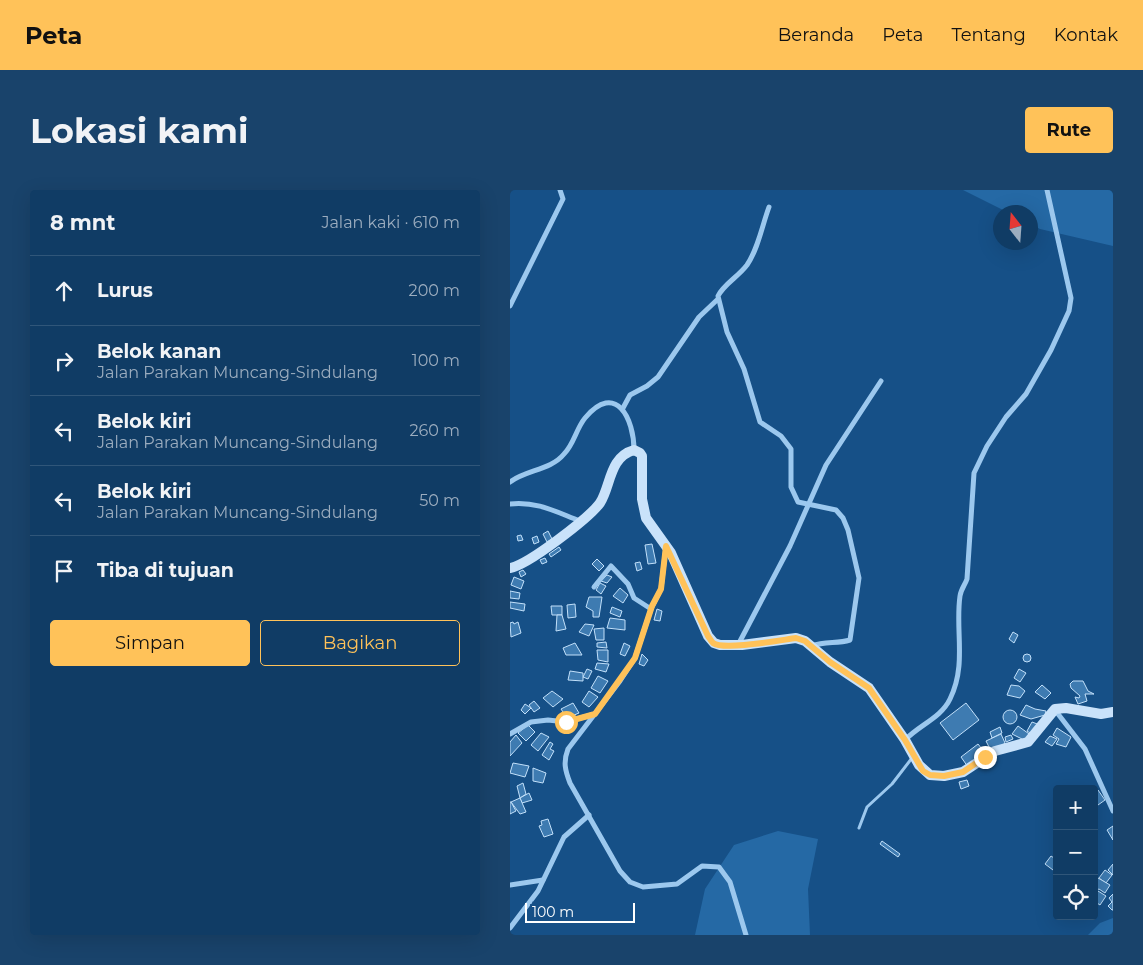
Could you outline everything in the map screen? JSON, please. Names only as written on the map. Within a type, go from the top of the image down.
[{"type":"street","points":[[510,306],[563,198],[560,190]]},
{"type":"street","points":[[905,740],[922,725],[936,717],[946,706],[958,672],[961,635],[959,603],[962,588],[967,579],[974,474],[998,428],[1026,394],[1059,335],[1069,311],[1070,298],[1046,190]]},
{"type":"street","points":[[623,408],[630,395],[647,386],[658,377],[699,317],[718,299],[724,287],[736,279],[749,262],[769,207]]},
{"type":"street","points":[[718,299],[727,332],[744,369],[760,422],[788,443],[792,456],[791,487],[794,496],[798,502],[807,505],[836,510],[843,518],[848,530],[859,578],[850,640],[842,643],[823,642],[812,647]]},
{"type":"street","points":[[738,645],[790,546],[826,465],[881,381]]},
{"type":"street","points":[[510,482],[547,466],[564,455],[580,424],[593,410],[608,404],[623,408],[629,420],[634,450]]},
{"type":"street","points":[[510,568],[527,562],[581,521],[600,502],[615,465],[627,453],[634,450],[642,456],[646,518],[666,546],[708,636],[714,643],[738,645],[796,638],[805,641],[869,688],[905,740],[923,771],[930,775],[944,776],[963,772],[995,751],[1028,742],[1055,709],[1066,708],[1101,714],[1113,712]]},
{"type":"street","points":[[510,504],[532,504],[556,510],[581,521]]},
{"type":"street","points":[[666,546],[661,589],[651,609],[635,658],[568,749],[564,762],[570,783],[623,876],[636,885],[653,887],[677,884],[702,866],[719,867],[730,882],[746,935]]},
{"type":"street","points":[[594,587],[611,566],[628,584],[634,598],[651,609]]},
{"type":"street","points":[[1055,709],[1085,749],[1113,811]]},
{"type":"street","points":[[510,734],[532,722],[548,720],[566,722],[595,714]]},
{"type":"street","points":[[510,928],[543,880],[564,837],[589,815]]},
{"type":"street","points":[[510,885],[543,880]]},
{"type":"lane","points":[[859,828],[867,807],[892,784],[913,756]]},
{"type":"shaded area","points":[[963,190],[1113,190],[1113,246],[1040,229],[1038,228],[1038,205],[993,205]]},
{"type":"shaded area","points":[[778,831],[818,839],[808,889],[810,935],[695,935],[705,889],[734,845]]},
{"type":"shaded area","points":[[1113,918],[1113,935],[1088,935],[1100,923]]},
{"type":"building","points":[[548,531],[552,539],[547,542],[543,534]]},
{"type":"building","points":[[521,535],[523,540],[518,541],[517,536]]},
{"type":"building","points":[[537,536],[539,542],[534,544],[532,538]]},
{"type":"building","points":[[652,544],[656,563],[648,564],[645,545]]},
{"type":"building","points":[[559,547],[561,550],[551,557],[549,554]]},
{"type":"building","points":[[545,558],[547,562],[542,564],[540,560]]},
{"type":"building","points":[[597,559],[604,566],[599,571],[592,564]]},
{"type":"building","points":[[640,562],[642,569],[637,571],[635,563]]},
{"type":"building","points":[[523,570],[526,574],[521,577],[519,572]]},
{"type":"building","points":[[607,575],[612,577],[607,583],[601,581]]},
{"type":"building","points":[[514,577],[524,581],[521,589],[511,585]]},
{"type":"building","points":[[600,583],[606,586],[601,594],[596,590]]},
{"type":"building","points":[[620,588],[628,595],[623,603],[613,596]]},
{"type":"building","points":[[510,591],[520,593],[519,599],[510,598]]},
{"type":"building","points":[[589,597],[602,597],[599,617],[593,617],[593,611],[586,607]]},
{"type":"building","points":[[510,602],[525,604],[524,611],[510,608]]},
{"type":"building","points":[[575,604],[576,617],[568,618],[567,605]]},
{"type":"building","points":[[551,606],[562,606],[562,615],[552,615]]},
{"type":"building","points":[[612,607],[622,611],[620,617],[610,613]]},
{"type":"building","points":[[657,609],[662,611],[660,621],[654,620]]},
{"type":"building","points":[[557,615],[562,615],[566,629],[556,631]]},
{"type":"building","points":[[610,618],[625,620],[625,630],[607,628]]},
{"type":"building","points":[[513,622],[514,624],[518,622],[521,633],[511,637],[510,623]]},
{"type":"building","points":[[585,624],[594,625],[589,636],[579,632]]},
{"type":"building","points":[[604,628],[604,640],[596,640],[594,629]]},
{"type":"building","points":[[1013,632],[1018,635],[1014,643],[1009,639]]},
{"type":"building","points":[[606,642],[607,648],[597,647],[597,643]]},
{"type":"building","points":[[575,643],[582,655],[566,655],[563,648]]},
{"type":"building","points":[[624,643],[630,646],[625,656],[620,654]]},
{"type":"building","points":[[597,650],[608,650],[608,662],[598,660]]},
{"type":"building","points":[[642,654],[648,660],[644,666],[639,664]]},
{"type":"building","points":[[1027,654],[1031,658],[1027,662],[1023,658]]},
{"type":"building","points":[[597,663],[609,664],[606,672],[595,669]]},
{"type":"building","points":[[587,669],[592,671],[588,679],[583,677]]},
{"type":"building","points":[[1019,669],[1026,673],[1020,682],[1014,678]]},
{"type":"building","points":[[570,671],[583,673],[583,681],[568,680]]},
{"type":"building","points":[[598,676],[608,681],[600,693],[591,688]]},
{"type":"building","points":[[1073,681],[1083,681],[1088,691],[1094,694],[1085,694],[1087,701],[1078,704],[1075,697],[1079,698],[1080,696],[1071,688],[1070,684]]},
{"type":"building","points":[[1011,685],[1019,686],[1025,691],[1020,698],[1007,695]]},
{"type":"building","points":[[1042,685],[1051,693],[1045,699],[1035,692]]},
{"type":"building","points":[[552,691],[563,699],[553,707],[543,698]]},
{"type":"building","points":[[589,691],[598,697],[589,707],[582,702]]},
{"type":"building","points":[[534,701],[540,708],[534,712],[529,705]]},
{"type":"building","points":[[573,703],[579,713],[567,718],[561,709]]},
{"type":"building","points":[[966,703],[979,720],[953,740],[940,723]]},
{"type":"building","points":[[525,704],[531,708],[525,714],[521,710]]},
{"type":"building","points":[[1026,705],[1046,711],[1045,715],[1031,719],[1020,715]]},
{"type":"building","points":[[1007,710],[1013,710],[1017,717],[1013,724],[1007,724],[1003,720],[1003,714]]},
{"type":"building","points":[[1032,722],[1040,725],[1033,735],[1027,731]]},
{"type":"building","points":[[528,725],[535,732],[526,741],[518,733]]},
{"type":"building","points":[[1018,726],[1032,736],[1026,741],[1012,734]]},
{"type":"building","points":[[1000,727],[1002,733],[992,738],[990,732]]},
{"type":"building","points":[[1057,728],[1071,737],[1066,747],[1056,744],[1059,739],[1053,735]]},
{"type":"building","points":[[541,733],[549,737],[538,751],[531,745]]},
{"type":"building","points":[[1001,734],[1005,743],[998,749],[990,749],[986,741]]},
{"type":"building","points":[[516,735],[522,743],[510,756],[510,742]]},
{"type":"building","points":[[1011,735],[1013,739],[1006,742],[1005,737]]},
{"type":"building","points":[[1050,736],[1057,739],[1052,746],[1045,742]]},
{"type":"building","points":[[550,742],[553,744],[550,749],[554,751],[549,760],[542,755]]},
{"type":"building","points":[[978,744],[986,754],[968,767],[961,757]]},
{"type":"building","points":[[513,763],[529,766],[525,777],[510,773]]},
{"type":"building","points":[[533,768],[546,773],[543,783],[533,781]]},
{"type":"building","points":[[967,780],[969,786],[961,789],[959,782]]},
{"type":"building","points":[[523,783],[526,794],[520,798],[517,786]]},
{"type":"building","points":[[1098,790],[1105,800],[1098,805]]},
{"type":"building","points":[[529,793],[532,800],[522,803],[520,798]]},
{"type":"building","points":[[520,798],[526,812],[520,814],[511,802]]},
{"type":"building","points":[[510,802],[516,811],[510,814]]},
{"type":"building","points":[[548,819],[553,834],[544,837],[539,826],[542,825],[541,821]]},
{"type":"building","points":[[1113,826],[1113,840],[1107,830]]},
{"type":"building","points":[[882,841],[900,854],[898,857],[880,844]]},
{"type":"building","points":[[1051,856],[1053,857],[1053,870],[1045,864]]},
{"type":"building","points":[[1113,864],[1113,875],[1108,870]]},
{"type":"building","points":[[1105,870],[1112,875],[1106,883],[1099,878]]},
{"type":"building","points":[[1098,878],[1110,885],[1105,893],[1099,889]]},
{"type":"building","points":[[1098,891],[1106,896],[1100,905],[1098,904]]},
{"type":"building","points":[[1113,894],[1112,910],[1108,906],[1112,902],[1109,898]]},
{"type":"route","points":[[566,722],[595,714],[635,658],[652,606],[661,589],[666,546],[671,553],[708,636],[714,643],[720,645],[742,645],[796,638],[805,641],[830,662],[869,688],[899,730],[923,771],[930,775],[944,776],[963,772],[985,757]]}]
